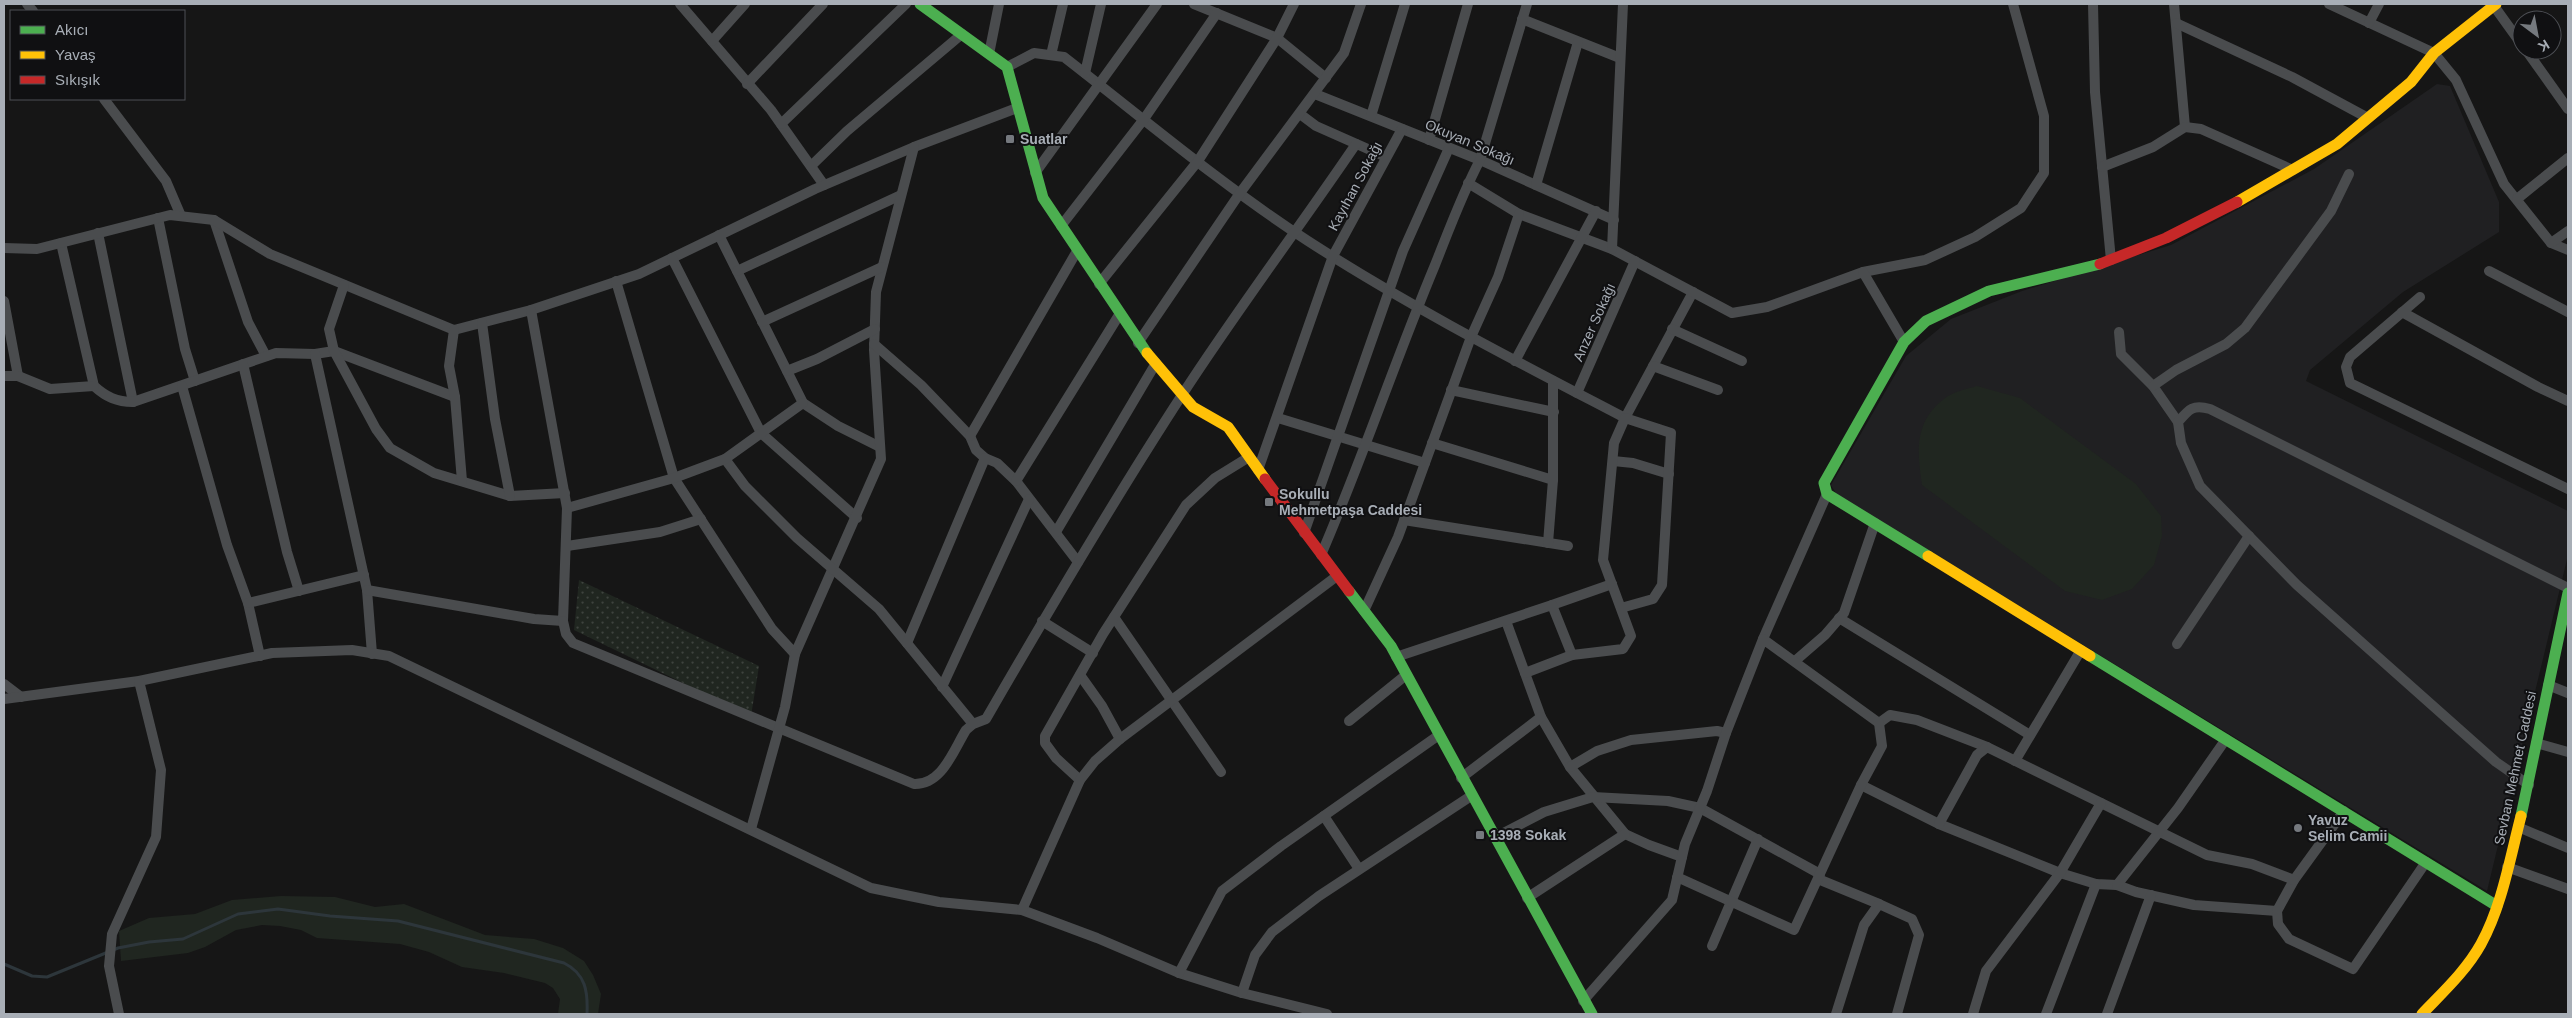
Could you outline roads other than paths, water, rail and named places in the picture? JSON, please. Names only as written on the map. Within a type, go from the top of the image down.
[{"type":"street","points":[[680,4],[781,124],[824,185]]},
{"type":"street","points":[[712,40],[745,4]]},
{"type":"street","points":[[748,84],[823,4]]},
{"type":"street","points":[[781,124],[906,4]]},
{"type":"street","points":[[920,4],[936,9],[962,34],[1007,67],[1043,198],[1138,343],[1193,407],[1228,427],[1396,657],[1592,1014]]},
{"type":"street","points":[[989,54],[998,4]]},
{"type":"street","points":[[1051,55],[1063,4]]},
{"type":"street","points":[[1085,73],[1101,4]]},
{"type":"street","points":[[1036,173],[1157,4]]},
{"type":"street","points":[[1194,4],[1277,38],[1326,78]]},
{"type":"street","points":[[1099,284],[1198,161],[1277,38],[1294,4]]},
{"type":"street","points":[[1138,343],[1240,193],[1344,53],[1361,4]]},
{"type":"street","points":[[1371,116],[1406,4]]},
{"type":"street","points":[[1429,140],[1468,4]]},
{"type":"street","points":[[1321,556],[1366,444],[1417,307],[1468,183],[1480,160],[1527,4]]},
{"type":"street","points":[[1612,249],[1623,4]]},
{"type":"street","points":[[1468,183],[1519,214],[1612,249],[1732,313],[1767,307],[1863,272],[1925,260],[1975,237],[2021,208],[2044,173],[2044,116],[2012,4]]},
{"type":"street","points":[[2092,4],[2095,92],[2111,260]]},
{"type":"street","points":[[2174,4],[2185,127]]},
{"type":"street","points":[[2329,4],[2434,53],[2456,80],[2504,184],[2551,243],[2568,250]]},
{"type":"street","points":[[2369,23],[2379,4]]},
{"type":"street","points":[[1583,1000],[1672,900],[1682,857],[1726,733],[1763,639],[1827,494],[1824,483],[1904,342],[1926,321],[1989,291],[2111,260],[2166,238],[2293,170],[2336,144],[2368,118],[2411,82],[2434,53],[2495,5],[2512,30]]},
{"type":"street","points":[[1061,226],[1144,119],[1216,13]]},
{"type":"street","points":[[1522,19],[1620,58]]},
{"type":"street","points":[[2176,23],[2292,77],[2368,118]]},
{"type":"street","points":[[811,166],[847,131],[962,34]]},
{"type":"street","points":[[1536,184],[1578,42]]},
{"type":"street","points":[[1007,67],[1034,53],[1064,56],[1240,193],[1293,231],[1333,256],[1417,307],[1553,381],[1625,418],[1671,433],[1662,585],[1653,599],[1621,608]]},
{"type":"street","points":[[2533,60],[2568,109]]},
{"type":"street","name":"Okuyan Sokağı","points":[[1315,94],[1480,160],[1596,210],[1614,220]]},
{"type":"street","points":[[105,100],[166,182],[181,216]]},
{"type":"street","points":[[4,248],[37,249],[170,215],[214,220],[270,254],[454,330],[531,310],[638,274],[824,185],[914,146],[1017,108]]},
{"type":"street","points":[[1300,114],[1316,126],[1386,157]]},
{"type":"street","points":[[2102,168],[2153,147],[2185,127],[2201,129],[2293,170]]},
{"type":"street","name":"Kayıhan Sokağı","points":[[1258,470],[1278,418],[1333,256],[1402,129]]},
{"type":"street","points":[[531,310],[567,508],[563,620],[566,634],[573,643],[779,730],[914,784],[920,784],[936,779],[966,730],[973,724],[986,719],[1042,621],[1182,395],[1293,231],[1356,144]]},
{"type":"street","points":[[751,829],[779,730],[794,654],[834,569],[881,458],[874,344],[876,292],[914,146]]},
{"type":"street","points":[[1304,533],[1403,251],[1449,148]]},
{"type":"street","points":[[2517,199],[2568,158]]},
{"type":"street","points":[[2152,386],[2176,370],[2226,344],[2245,328],[2332,211],[2349,174]]},
{"type":"street","points":[[736,271],[900,195]]},
{"type":"street","points":[[1515,361],[1596,210]]},
{"type":"street","points":[[1364,611],[1404,520],[1471,337],[1498,277],[1519,214]]},
{"type":"street","points":[[158,218],[185,349],[195,381]]},
{"type":"street","points":[[214,220],[248,322],[266,356]]},
{"type":"street","points":[[2551,243],[2568,231]]},
{"type":"street","points":[[98,233],[133,402]]},
{"type":"street","points":[[719,235],[803,403],[838,426],[880,447]]},
{"type":"street","points":[[61,243],[94,386],[103,394],[119,402],[133,402],[276,353],[315,354],[334,351],[455,397]]},
{"type":"street","points":[[970,436],[1077,251]]},
{"type":"street","points":[[672,258],[761,433],[856,518]]},
{"type":"street","name":"Anzer Sokağı","points":[[1577,393],[1635,261]]},
{"type":"street","points":[[762,322],[882,267]]},
{"type":"street","points":[[2489,271],[2568,312]]},
{"type":"street","points":[[1863,272],[1904,342]]},
{"type":"street","points":[[616,281],[674,478],[772,629],[794,654]]},
{"type":"street","points":[[344,285],[329,329],[334,351],[376,430],[390,448],[434,473],[510,496],[565,493]]},
{"type":"street","points":[[1525,674],[1572,655],[1623,649],[1630,636],[1603,560],[1614,443],[1625,418],[1693,292]]},
{"type":"street","points":[[2420,297],[2350,357],[2346,373],[2350,383],[2568,489]]},
{"type":"street","points":[[4,301],[18,376]]},
{"type":"street","points":[[2402,312],[2538,387],[2568,401]]},
{"type":"street","points":[[1016,481],[1119,314]]},
{"type":"street","points":[[482,323],[495,419],[510,496]]},
{"type":"street","points":[[787,371],[817,359],[875,329]]},
{"type":"street","points":[[1672,329],[1742,361]]},
{"type":"street","points":[[454,330],[449,366],[455,397],[462,481]]},
{"type":"street","points":[[2119,332],[2121,354],[2152,386],[2178,422],[2180,443],[2200,486],[2297,585],[2496,762],[2529,785]]},
{"type":"street","points":[[874,344],[915,379],[970,436],[976,450],[985,458],[997,463],[1016,481],[1078,562]]},
{"type":"street","points":[[315,354],[367,590],[372,654]]},
{"type":"street","points":[[1056,532],[1156,363]]},
{"type":"street","points":[[243,364],[299,591]]},
{"type":"street","points":[[1653,366],[1718,390]]},
{"type":"street","points":[[4,376],[18,376],[50,389],[94,386]]},
{"type":"street","points":[[1548,543],[1553,480],[1553,381]]},
{"type":"street","points":[[182,386],[227,544],[248,603],[260,656]]},
{"type":"street","points":[[1452,390],[1554,412]]},
{"type":"street","points":[[567,508],[674,478],[725,459],[803,403]]},
{"type":"street","points":[[2178,422],[2189,408],[2198,406],[2210,409],[2568,588]]},
{"type":"street","points":[[1278,418],[1339,435],[1424,463]]},
{"type":"street","points":[[1432,443],[1553,480]]},
{"type":"street","points":[[1080,780],[1056,758],[1044,743],[1046,736],[1114,617],[1186,505],[1215,478],[1249,457]]},
{"type":"street","points":[[907,643],[985,458]]},
{"type":"street","points":[[725,459],[745,486],[797,538],[879,609],[973,724]]},
{"type":"street","points":[[1613,461],[1633,463],[1669,474]]},
{"type":"street","points":[[1827,494],[2497,906]]},
{"type":"street","points":[[942,687],[1029,500]]},
{"type":"street","points":[[567,546],[660,532],[701,519]]},
{"type":"street","points":[[1404,520],[1568,546]]},
{"type":"street","points":[[1795,661],[1825,635],[1844,613],[1875,523]]},
{"type":"street","points":[[2178,644],[2249,536]]},
{"type":"street","points":[[248,603],[364,575]]},
{"type":"street","points":[[1022,910],[1080,780],[1095,760],[1120,739],[1337,576]]},
{"type":"street","points":[[1396,657],[1612,584]]},
{"type":"street","points":[[367,590],[525,618],[563,620]]},
{"type":"street","name":"Sevban Mehmet Caddesi","points":[[2422,1014],[2460,974],[2480,944],[2497,906],[2529,785],[2536,743],[2568,593]]},
{"type":"street","points":[[1552,605],[1572,655]]},
{"type":"street","points":[[1114,617],[1221,772]]},
{"type":"street","points":[[1839,618],[2030,735]]},
{"type":"street","points":[[1042,621],[1093,653]]},
{"type":"street","points":[[1506,621],[1541,717],[1570,767],[1625,834],[1649,846],[1682,857]]},
{"type":"street","points":[[1677,877],[1794,930],[1861,785],[1882,746],[1878,723],[1763,639]]},
{"type":"street","points":[[4,699],[139,681],[260,656],[352,650],[389,656],[872,888],[939,902],[1022,910],[1097,938],[1179,973],[1242,993],[1328,1014]]},
{"type":"street","points":[[2015,761],[2081,650]]},
{"type":"street","points":[[1080,675],[1102,706],[1120,739]]},
{"type":"street","points":[[1349,721],[1406,675]]},
{"type":"street","points":[[120,1014],[109,966],[112,934],[156,837],[161,770],[139,681]]},
{"type":"street","points":[[4,684],[21,697]]},
{"type":"street","points":[[2548,685],[2568,693]]},
{"type":"street","points":[[1878,723],[1890,715],[1917,720],[1987,747],[2207,855],[2252,864],[2294,880]]},
{"type":"street","points":[[1461,778],[1541,717]]},
{"type":"street","points":[[1570,767],[1598,751],[1631,740],[1717,731],[1726,733]]},
{"type":"street","points":[[1179,973],[1222,891],[1438,735]]},
{"type":"street","points":[[2117,885],[2178,808],[2226,739]]},
{"type":"street","points":[[2536,743],[2568,752]]},
{"type":"street","points":[[1940,824],[1977,756],[1987,747]]},
{"type":"street","points":[[1861,785],[1940,824],[2060,873],[2096,884],[2117,885],[2194,905],[2277,911]]},
{"type":"street","points":[[1242,993],[1255,955],[1272,932],[1359,869],[1471,796]]},
{"type":"street","points":[[1494,838],[1544,812],[1593,797],[1668,801],[1700,808],[1758,839],[1819,876],[1912,919],[1919,935],[1897,1014]]},
{"type":"street","points":[[1973,1014],[1986,971],[2060,873],[2101,803]]},
{"type":"street","points":[[2344,811],[2294,880],[2277,911],[2278,924],[2290,939],[2353,969],[2426,862]]},
{"type":"street","points":[[1324,816],[1359,869]]},
{"type":"street","points":[[2518,827],[2568,848]]},
{"type":"street","points":[[1527,898],[1625,834]]},
{"type":"street","points":[[1712,946],[1758,839]]},
{"type":"street","points":[[2507,867],[2568,889]]},
{"type":"street","points":[[2046,1014],[2096,884]]},
{"type":"street","points":[[2107,1014],[2151,895]]},
{"type":"street","points":[[1836,1014],[1864,925],[1879,904]]},
{"type":"waterway","points":[[4,964],[32,976],[47,977],[118,948],[149,942],[183,939],[238,914],[278,909],[330,916],[398,921],[564,963],[577,973],[584,984],[587,998],[587,1014]]},
{"type":"place","name":"Suatlar","points":[[1010,139]]},
{"type":"place","name":"Sokullu Mehmetpaşa Caddesi","points":[[1269,502]]},
{"type":"place","name":"Yavuz Selim Camii","points":[[2298,828]]},
{"type":"place","name":"1398 Sokak","points":[[1480,835]]}]
